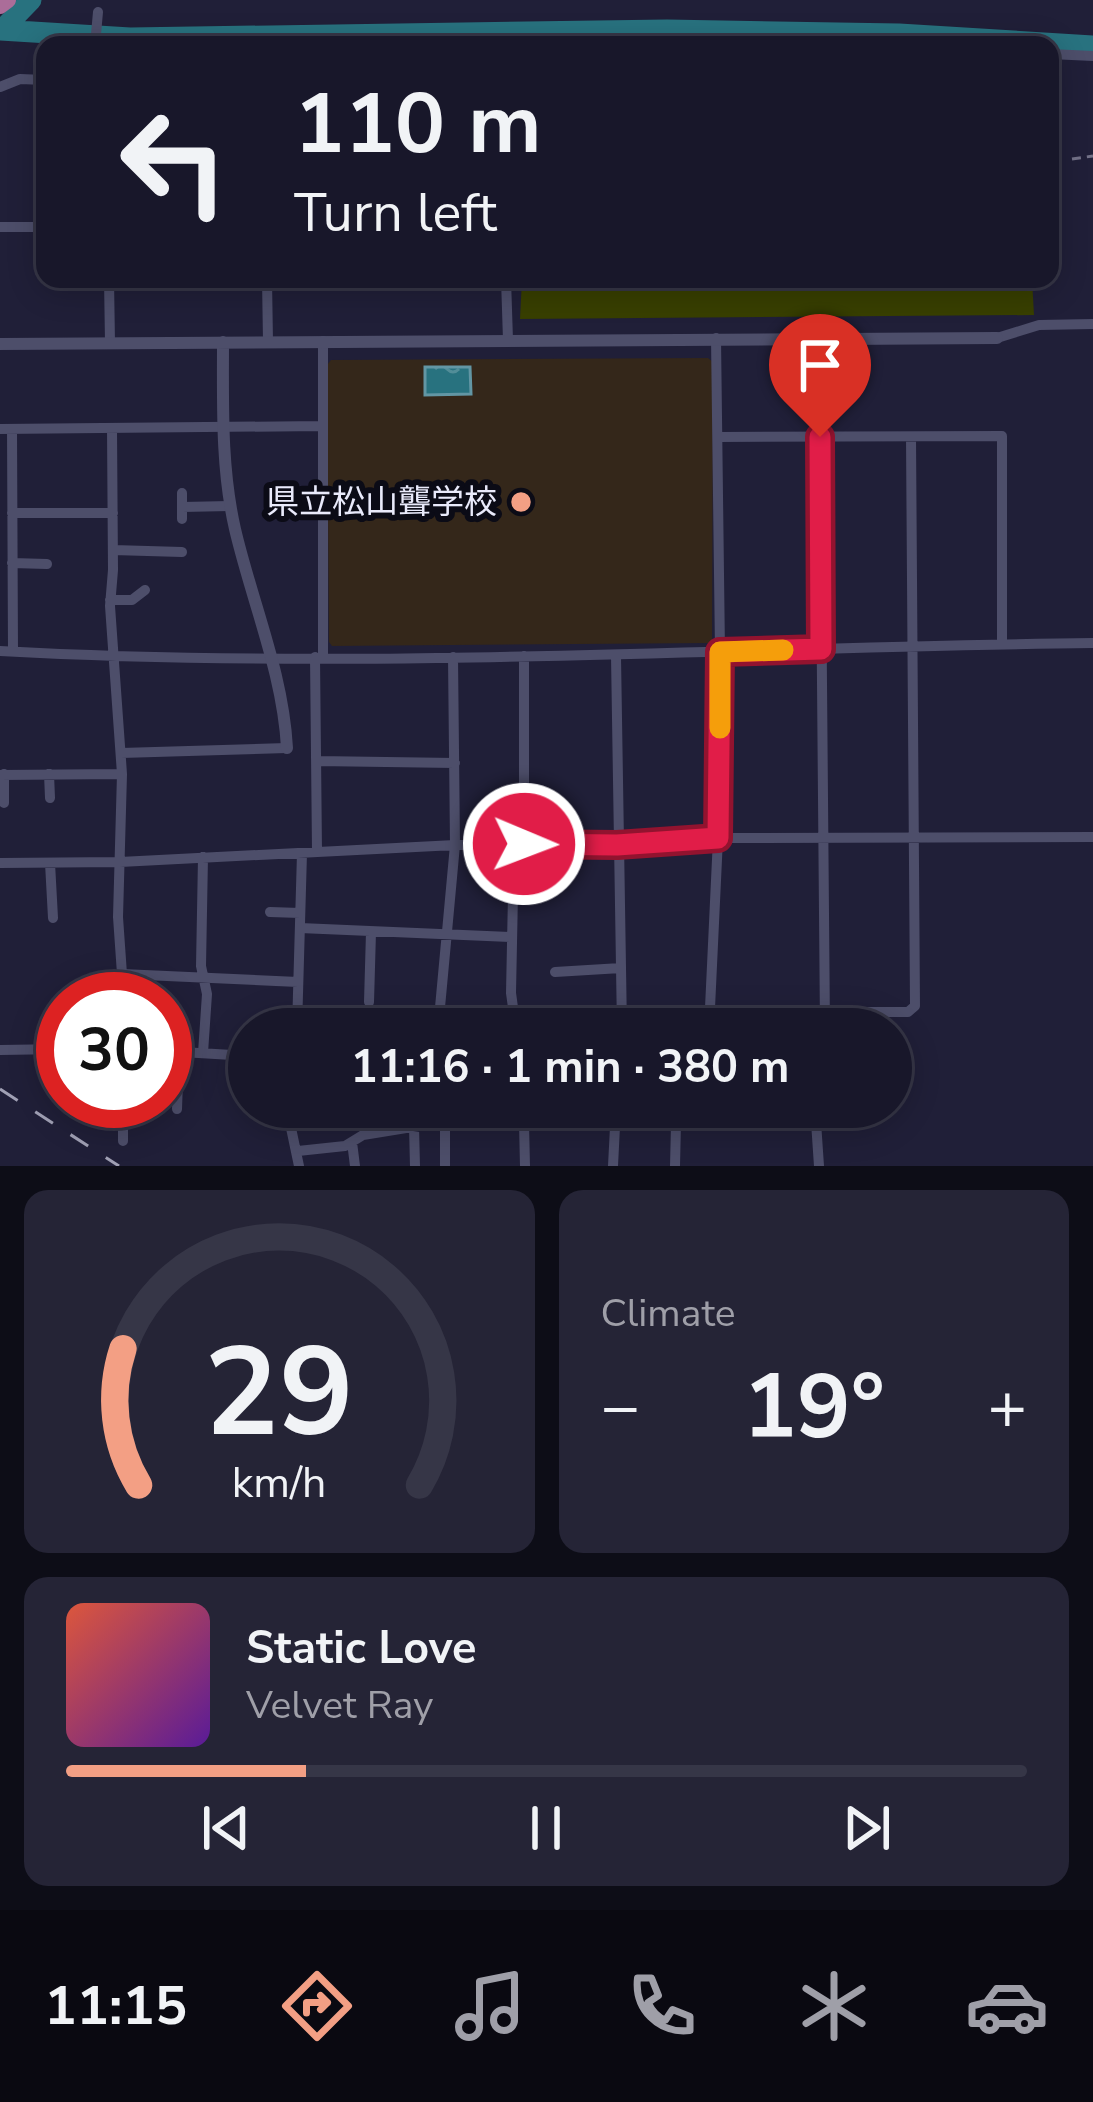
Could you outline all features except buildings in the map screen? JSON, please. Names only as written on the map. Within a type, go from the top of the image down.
[{"type":"street","points":[[96,36],[98,12]]},
{"type":"street","points":[[1059,54],[1093,56]]},
{"type":"street","points":[[0,87],[36,80]]},
{"type":"street","points":[[0,227],[36,227]]},
{"type":"street","points":[[109,288],[110,343]]},
{"type":"street","points":[[267,288],[268,342]]},
{"type":"street","points":[[506,288],[508,340]]},
{"type":"street","points":[[0,344],[997,338],[1039,325],[1093,324]]},
{"type":"street","points":[[710,1008],[720,652],[716,338]]},
{"type":"street","points":[[819,338],[826,1008]]},
{"type":"street","points":[[317,851],[323,341]]},
{"type":"street","points":[[121,753],[287,748],[272,659],[230,506],[223,427],[223,342]]},
{"type":"street","points":[[322,426],[6,429],[12,513],[6,651],[272,659],[616,656],[1093,643]]},
{"type":"street","points":[[112,429],[111,655],[122,774],[122,972]]},
{"type":"street","points":[[718,437],[1002,436],[1002,644]]},
{"type":"street","points":[[910,437],[912,1009]]},
{"type":"street","points":[[182,493],[182,513],[230,506]]},
{"type":"street","points":[[12,513],[113,514]]},
{"type":"street","points":[[113,550],[182,552]]},
{"type":"street","points":[[12,563],[47,564]]},
{"type":"street","points":[[110,600],[132,600],[146,590]]},
{"type":"street","points":[[440,1008],[454,845],[453,656]]},
{"type":"street","points":[[514,1008],[512,937],[524,656]]},
{"type":"street","points":[[616,656],[622,1008]]},
{"type":"street","points":[[317,761],[455,763]]},
{"type":"street","points":[[49,774],[50,798]]},
{"type":"street","points":[[4,802],[2,775],[122,774]]},
{"type":"street","points":[[0,863],[718,838],[1093,837]]},
{"type":"street","points":[[297,1008],[302,853]]},
{"type":"street","points":[[203,857],[202,975],[207,994],[203,1053]]},
{"type":"street","points":[[50,862],[52,918]]},
{"type":"street","points":[[270,912],[300,913]]},
{"type":"street","points":[[299,928],[512,937]]},
{"type":"street","points":[[369,1002],[371,932]]},
{"type":"street","points":[[555,972],[621,968]]},
{"type":"street","points":[[192,975],[298,982]]},
{"type":"street","points":[[0,1050],[36,1049]]},
{"type":"street","points":[[192,1053],[228,1055]]},
{"type":"street","points":[[123,1128],[123,1141]]},
{"type":"street","points":[[291,1128],[299,1166]]},
{"type":"street","points":[[298,1151],[406,1128]]},
{"type":"street","points":[[415,1166],[429,1128]]},
{"type":"street","points":[[431,1128],[445,1166]]},
{"type":"street","points":[[522,1128],[526,1166]]},
{"type":"street","points":[[613,1166],[614,1128]]},
{"type":"street","points":[[675,1166],[676,1128]]},
{"type":"street","points":[[815,1128],[818,1166]]},
{"type":"street","points":[[352,1142],[355,1166]]},
{"type":"path","points":[[1072,159],[1093,156]]},
{"type":"shaded area","points":[[522,288],[1032,288],[1034,315],[520,319]]},
{"type":"shaded area","name":"県立松山聾学校","points":[[708,358],[713,362],[712,643],[332,646],[327,365],[331,360]]},
{"type":"water","points":[[425,367],[470,367],[471,394],[425,395]]},
{"type":"waterway","points":[[2,30],[31,0]]},
{"type":"waterway","points":[[0,30],[98,36]]},
{"type":"waterway","points":[[264,36],[667,30],[931,36]]},
{"type":"waterway","points":[[1059,44],[1093,46]]},
{"type":"railway","points":[[0,1089],[119,1166]]},
{"type":"slow traffic","points":[[720,728],[720,652],[783,650]]},
{"type":"place","name":"県立松山聾学校","points":[[521,502]]},
{"type":"route","points":[[524,844],[617,845],[718,838],[720,652],[821,649],[820,437]]}]
